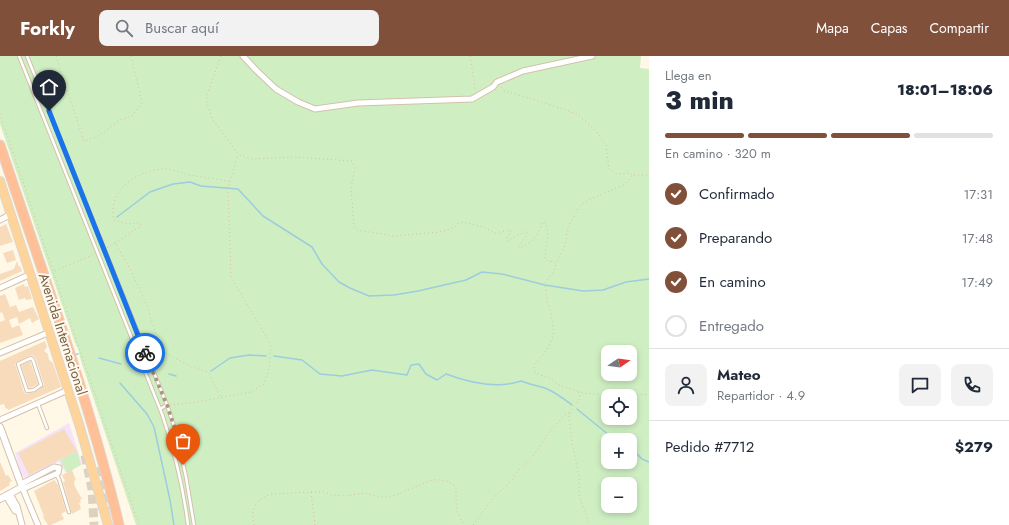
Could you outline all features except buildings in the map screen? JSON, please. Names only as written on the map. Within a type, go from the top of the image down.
[{"type":"highway","name":"Avenida Internacional","points":[[0,146],[84,397],[111,491],[119,525]]},
{"type":"highway","name":"Avenida Internacional","points":[[0,181],[88,453],[108,525]]},
{"type":"street","points":[[243,56],[276,89],[298,102],[315,109],[358,104],[472,99],[493,87],[497,82],[523,71],[592,56]]},
{"type":"street","points":[[0,220],[11,214]]},
{"type":"street","points":[[0,288],[31,274]]},
{"type":"street","points":[[0,353],[50,332]]},
{"type":"street","points":[[0,420],[38,401],[68,390]]},
{"type":"street","points":[[0,427],[38,525]]},
{"type":"street","points":[[22,525],[18,512],[15,511],[5,496],[22,487],[23,483],[57,467],[59,470],[56,474]]},
{"type":"lane","points":[[19,56],[172,442],[183,489],[188,525]]},
{"type":"lane","points":[[27,56],[167,405],[176,432],[186,477],[194,525]]},
{"type":"lane","points":[[31,358],[41,383],[41,386],[34,391],[26,390],[18,364],[31,358]]},
{"type":"lane","points":[[38,401],[48,428]]},
{"type":"lane","points":[[160,409],[167,405]]},
{"type":"lane","points":[[56,474],[59,479],[69,512]]},
{"type":"path","points":[[56,56],[84,141],[97,137],[120,120],[132,116],[142,103],[131,56]]},
{"type":"path","points":[[221,56],[207,95],[207,104],[213,120],[239,155],[252,159],[295,158],[352,161],[355,168],[351,188],[354,227],[360,231],[394,236],[438,232],[454,228],[457,224],[463,222],[483,226],[495,233],[510,230],[511,232],[505,240],[506,241],[527,231],[527,235],[519,246],[520,248],[532,241],[539,233],[544,222],[547,225],[548,238],[545,259],[555,262],[556,264]]},
{"type":"path","points":[[470,56],[472,61],[475,88],[478,96]]},
{"type":"path","points":[[497,82],[505,91],[545,102],[577,114],[596,131],[606,145],[609,169],[617,174],[649,174]]},
{"type":"path","points":[[0,114],[139,525]]},
{"type":"path","points":[[167,405],[191,403],[250,392],[264,384],[269,368],[271,345],[232,277],[228,188],[239,155]]},
{"type":"path","points":[[104,250],[141,226],[140,223],[120,223],[114,220],[112,214],[116,195],[125,185],[138,176],[152,170],[169,169],[188,174],[230,181]]},
{"type":"path","points":[[633,175],[624,185],[606,194],[588,200],[580,206],[568,227],[565,245],[554,271],[546,281],[546,297],[552,316],[552,337],[545,352],[534,365],[534,369],[537,374],[549,378],[561,386],[592,395],[622,392],[649,395]]},
{"type":"path","points":[[115,243],[130,269],[146,303],[159,345],[163,352],[209,374],[221,397]]},
{"type":"path","points":[[53,271],[98,253]]},
{"type":"path","points":[[473,525],[494,497],[512,480],[518,471],[535,454],[547,434],[565,415],[570,413],[580,398],[578,391]]},
{"type":"path","points":[[570,413],[572,442],[579,476],[580,497],[589,525]]},
{"type":"path","points":[[254,525],[252,514],[253,508],[267,495],[325,492],[332,495],[346,496],[365,493],[379,498],[396,495],[432,480],[438,479],[453,484],[456,487],[456,504],[458,514],[461,521],[465,525]]},
{"type":"path","points":[[311,492],[315,525]]},
{"type":"shaded area","points":[[69,423],[82,464],[66,473],[59,462],[26,478],[22,476],[15,453]]},
{"type":"green space","points":[[0,56],[641,56],[640,68],[649,69],[649,525],[136,525],[0,124]]},
{"type":"green space","points":[[77,451],[81,465],[67,473],[60,460]]},
{"type":"waterway","points":[[117,217],[150,192],[173,184],[190,182],[201,186],[238,189],[263,216],[312,247],[322,264],[339,282],[369,296],[394,295],[418,291],[466,280],[482,272],[502,274],[545,285],[583,291],[603,290],[626,282],[649,279]]},
{"type":"waterway","points":[[73,355],[78,354]]},
{"type":"waterway","points":[[211,371],[230,358],[249,355],[266,356]]},
{"type":"waterway","points":[[274,356],[302,360],[320,374],[342,376],[372,370],[407,375],[411,365],[419,364],[426,374],[437,380],[446,374],[464,380],[493,385],[503,385],[521,381],[545,388],[572,405]]},
{"type":"waterway","points":[[99,358],[121,364]]},
{"type":"waterway","points":[[169,374],[176,376]]},
{"type":"waterway","points":[[120,383],[147,414],[154,427],[174,525]]},
{"type":"waterway","points":[[577,409],[606,433]]},
{"type":"waterway","points":[[637,454],[642,459],[649,462]]},
{"type":"tunnel","points":[[85,455],[92,489],[94,525]]},
{"type":"tunnel","points":[[100,467],[105,496],[105,514]]},
{"type":"way so far","points":[[145,353],[167,405],[176,432],[183,465]]},
{"type":"route","points":[[49,111],[145,353]]}]
